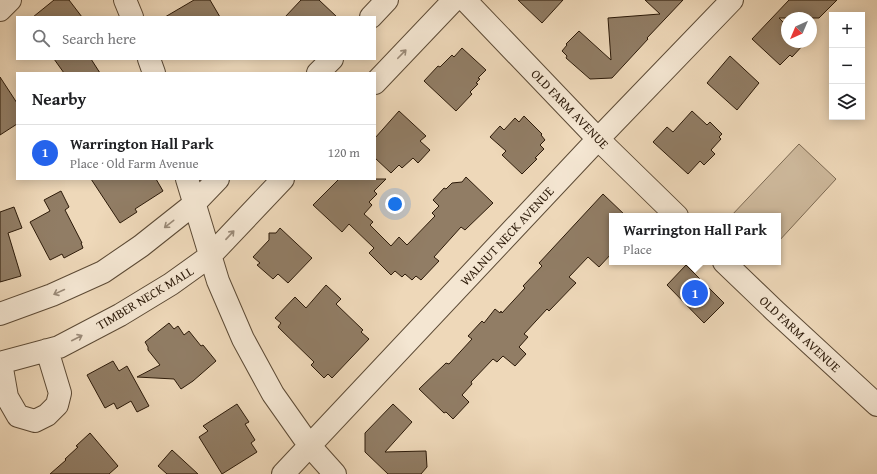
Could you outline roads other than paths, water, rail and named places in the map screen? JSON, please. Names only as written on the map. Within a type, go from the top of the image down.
[{"type":"street","points":[[0,10],[10,0]]},
{"type":"street","points":[[125,0],[132,16]]},
{"type":"street","points":[[372,16],[387,0]]},
{"type":"street","points":[[376,82],[454,0]]},
{"type":"street","name":"OLD FARM AVENUE","points":[[465,0],[598,139],[674,213]]},
{"type":"street","name":"WALNUT NECK AVENUE","points":[[283,474],[598,139],[732,0]]},
{"type":"street","points":[[149,60],[154,72]]},
{"type":"street","points":[[319,72],[331,60]]},
{"type":"street","points":[[187,180],[218,281],[243,339],[274,394],[309,445],[335,474]]},
{"type":"street","points":[[0,314],[52,295],[103,272],[141,246],[194,204],[217,180]]},
{"type":"street","name":"TIMBER NECK MALL","points":[[0,363],[59,347],[120,315],[171,284],[210,256],[282,180]]},
{"type":"street","name":"OLD FARM AVENUE","points":[[727,265],[877,405]]},
{"type":"street","points":[[0,363],[7,397],[18,416],[35,421],[47,415],[57,405],[60,393],[47,350]]},
{"type":"place","name":"Warrington Hall Park","points":[[695,293]]}]
